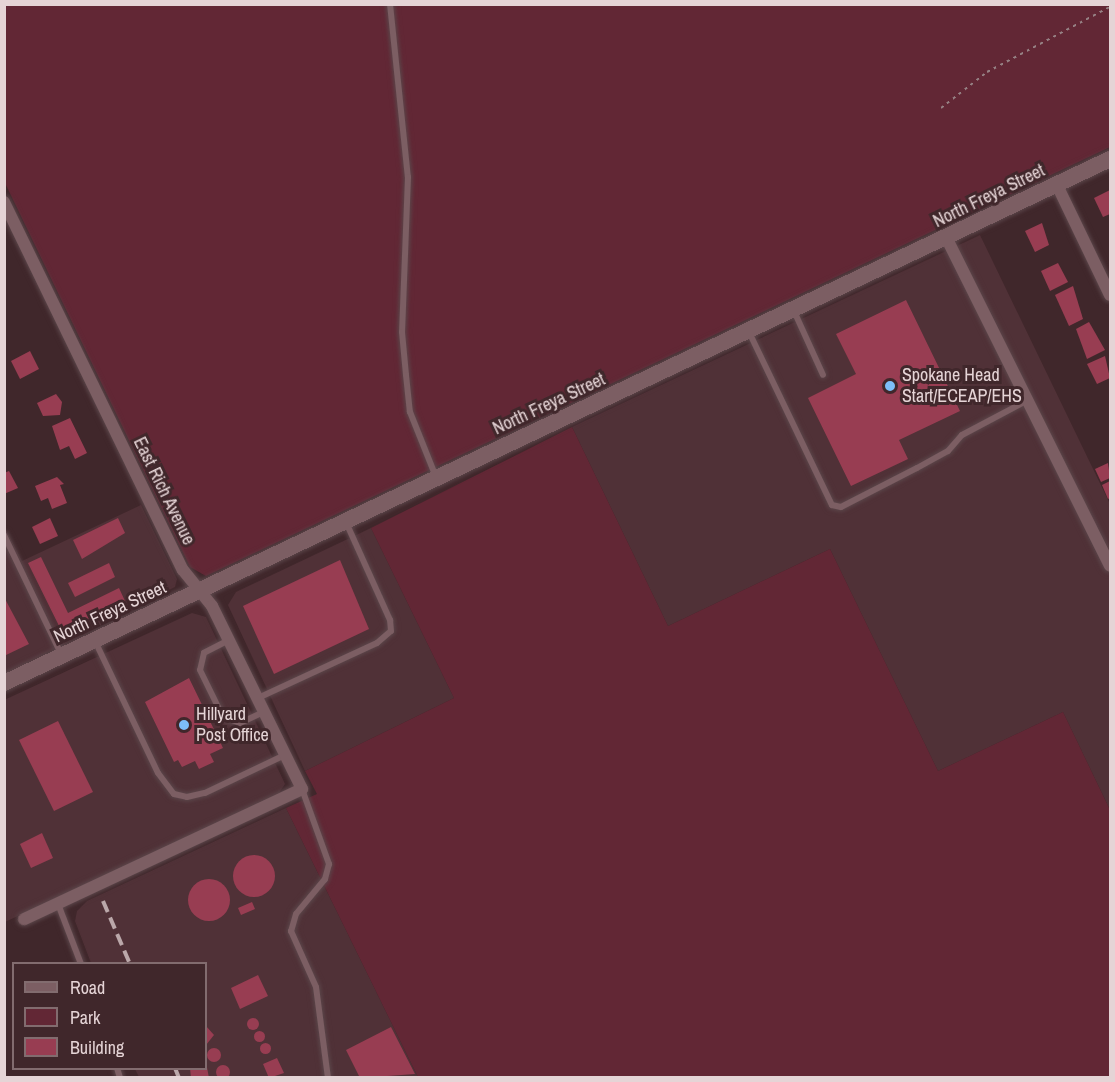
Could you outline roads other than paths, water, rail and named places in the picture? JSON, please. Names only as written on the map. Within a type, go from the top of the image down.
[{"type":"street","name":"North Freya Street","points":[[4,683],[947,239],[1110,159]]},
{"type":"street","points":[[1057,185],[1110,295]]},
{"type":"street","name":"East Rich Avenue","points":[[4,202],[7,215],[183,570],[199,591],[229,640],[302,789]]},
{"type":"street","points":[[947,239],[1110,566]]},
{"type":"street","points":[[24,919],[302,789]]},
{"type":"lane","points":[[390,4],[408,177],[402,333],[405,375],[410,412],[436,478]]},
{"type":"lane","points":[[793,311],[823,375]]},
{"type":"lane","points":[[749,332],[832,505],[841,507],[917,468],[948,451],[962,435],[1028,400]]},
{"type":"lane","points":[[257,698],[377,643],[391,632],[390,620],[346,521]]},
{"type":"lane","points":[[4,535],[62,656]]},
{"type":"lane","points":[[95,640],[158,773],[174,794],[187,797],[205,793],[285,754]]},
{"type":"lane","points":[[229,640],[204,653],[200,661],[212,696],[223,717],[232,722],[240,723],[264,712]]},
{"type":"lane","points":[[302,789],[329,864],[325,879],[296,914],[291,931],[316,987],[328,1077]]},
{"type":"lane","points":[[58,903],[81,962]]},
{"type":"railway","points":[[103,901],[129,962]]},
{"type":"railway","points":[[176,1070],[179,1078]]},
{"type":"place","name":"Spokane Head Start/ECEAP/EHS","points":[[890,386]]},
{"type":"place","name":"Hillyard Post Office","points":[[184,725]]}]
